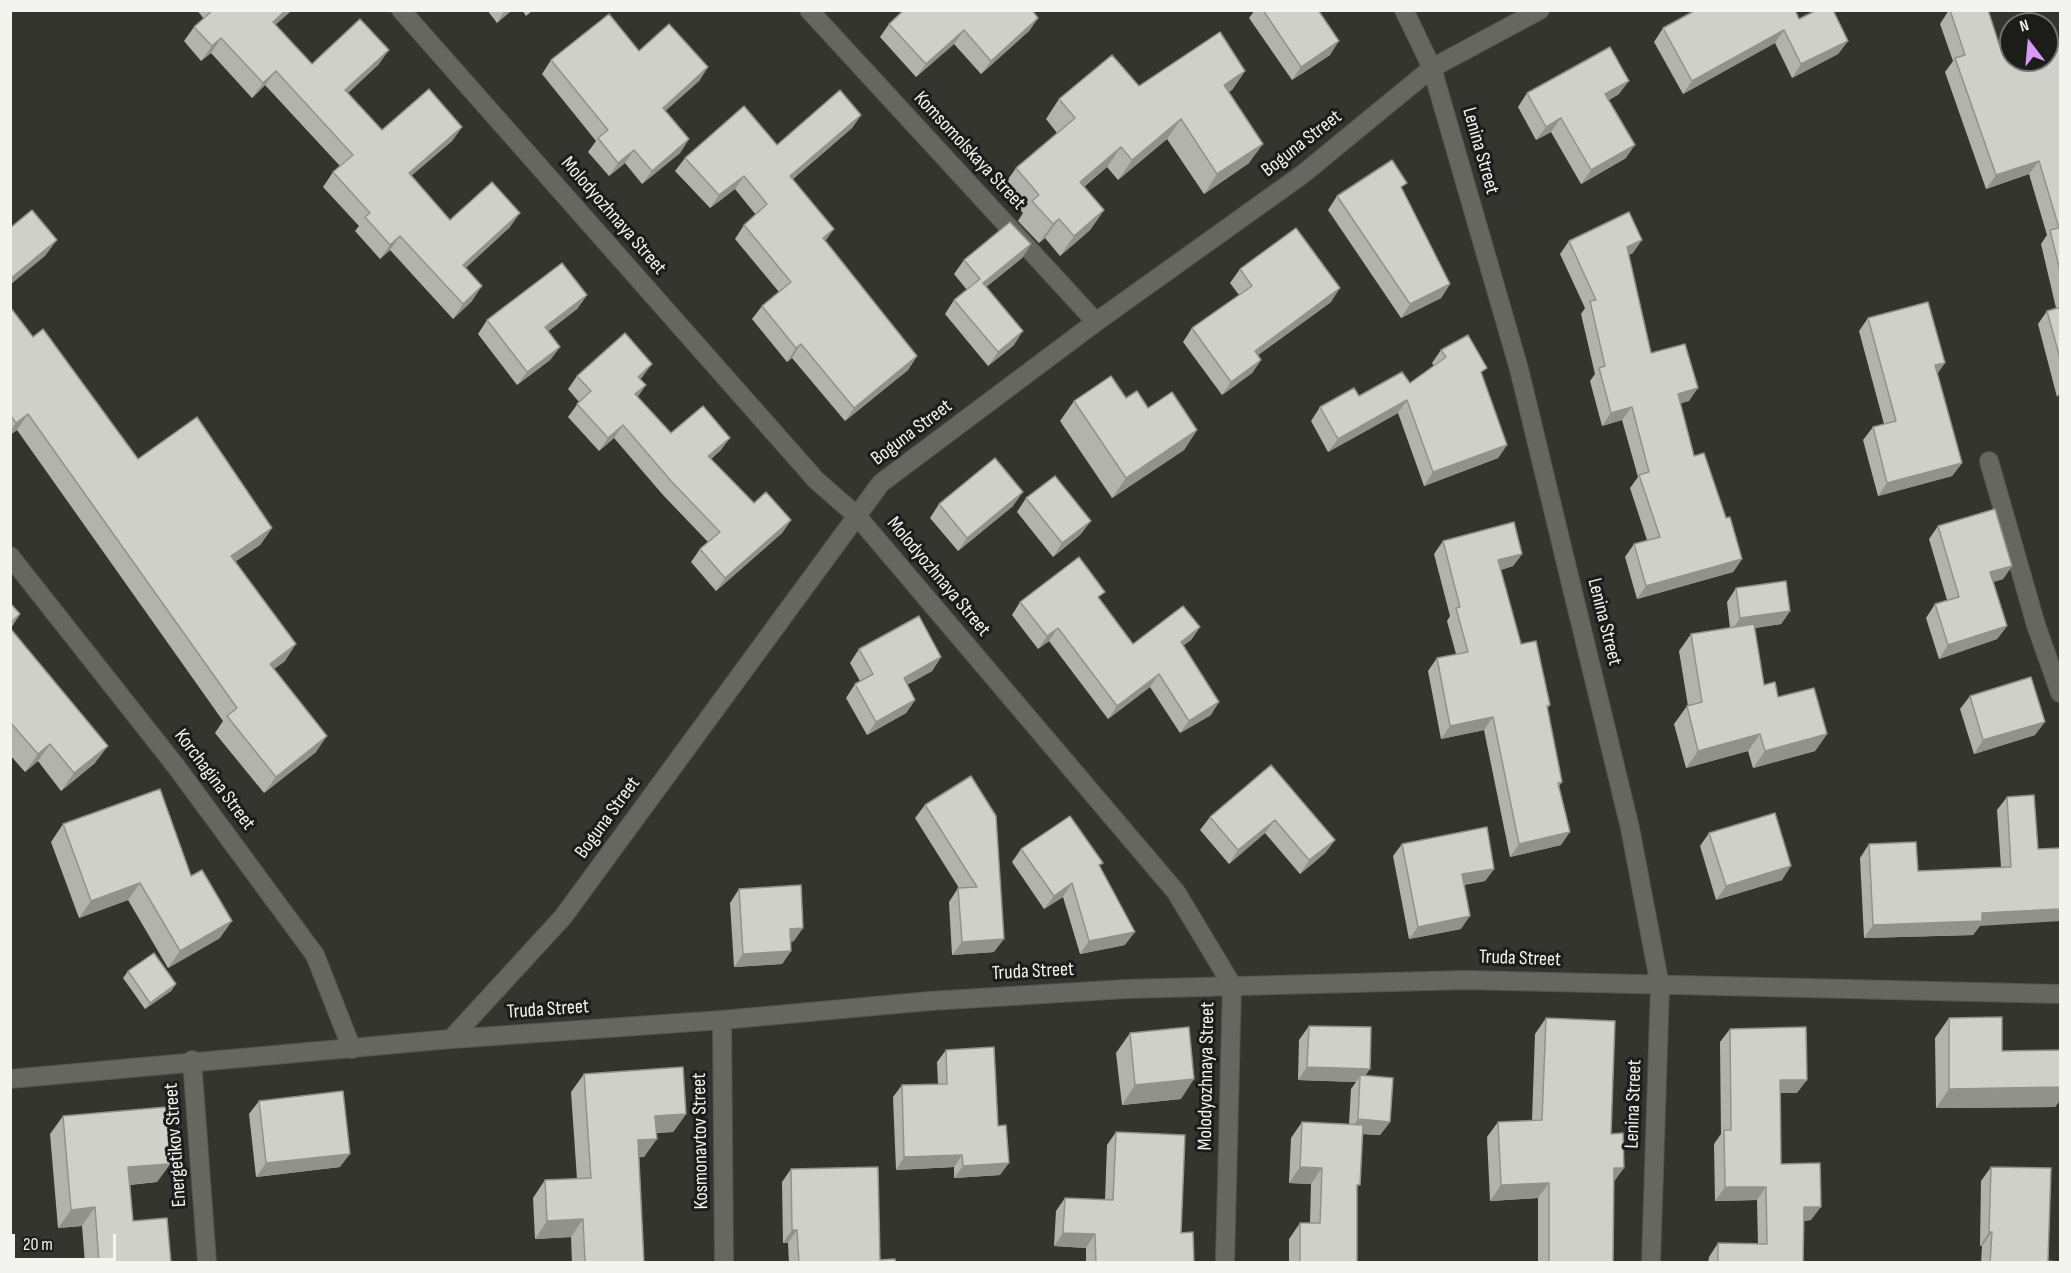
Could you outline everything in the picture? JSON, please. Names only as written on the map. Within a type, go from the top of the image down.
[{"type":"street","name":"Molodyozhnaya Street","points":[[401,10],[816,480],[857,516],[1176,892],[1232,985],[1225,1263]]},
{"type":"street","name":"Komsomolskaya Street","points":[[809,10],[1096,322]]},
{"type":"street","name":"Lenina Street","points":[[1404,10],[1432,68],[1522,380],[1630,828],[1660,986],[1652,1263]]},
{"type":"street","name":"Boguna Street","points":[[451,1039],[563,917],[881,483],[1096,322],[1303,174],[1432,68],[1540,10]]},
{"type":"street","points":[[1989,461],[2036,625],[2061,693]]},
{"type":"street","name":"Korchagina Street","points":[[10,556],[175,765],[315,955],[352,1049]]},
{"type":"street","name":"Truda Street","points":[[10,1079],[192,1060],[722,1020],[930,1001],[1232,985],[1466,980],[2061,994]]},
{"type":"street","name":"Kosmonavtov Street","points":[[722,1020],[724,1263]]},
{"type":"street","name":"Energetikov Street","points":[[192,1060],[207,1263]]},
{"type":"building","points":[[213,10],[286,10],[273,22],[312,64],[360,19],[389,50],[345,90],[382,130],[429,89],[462,127],[409,173],[450,220],[492,182],[520,213],[463,265],[482,286],[463,304],[400,236],[390,245],[365,217],[370,213],[333,172],[353,155],[276,71],[263,83],[221,38],[212,46],[194,27]]},
{"type":"building","points":[[904,10],[1032,10],[1038,18],[991,61],[964,30],[926,64],[889,24]]},
{"type":"building","points":[[1263,10],[1318,10],[1339,41],[1301,67]]},
{"type":"building","points":[[1696,10],[1795,10],[1799,19],[1817,10],[1833,10],[1848,41],[1801,64],[1784,30],[1692,81],[1663,28]]},
{"type":"building","points":[[1950,10],[1988,10],[1999,44],[1999,72],[2059,72],[2059,43],[2061,49],[2061,275],[2050,230],[2059,228],[2039,161],[1996,175],[1955,58],[1965,55]]},
{"type":"building","points":[[609,14],[639,51],[669,24],[708,67],[663,108],[689,139],[652,171],[634,150],[618,163],[598,138],[608,130],[551,60]]},
{"type":"building","points":[[1220,32],[1245,71],[1224,85],[1263,144],[1217,174],[1181,119],[1132,160],[1121,147],[1080,182],[1104,210],[1074,236],[1059,219],[1053,224],[1032,201],[1039,195],[1016,168],[1075,118],[1059,99],[1112,55],[1139,86]]},
{"type":"building","points":[[1610,47],[1629,81],[1605,94],[1635,145],[1591,170],[1561,118],[1546,127],[1527,93]]},
{"type":"building","points":[[840,90],[861,115],[790,176],[834,229],[823,238],[917,356],[854,408],[801,344],[796,348],[762,306],[791,282],[744,225],[767,204],[744,176],[719,195],[685,158],[744,106],[777,145]]},
{"type":"building","points":[[1392,160],[1407,183],[1401,187],[1450,284],[1410,304],[1337,196]]},
{"type":"building","points":[[32,210],[57,240],[10,279],[10,228]]},
{"type":"building","points":[[1629,212],[1642,240],[1627,247],[1651,353],[1685,344],[1698,388],[1678,394],[1694,456],[1704,453],[1726,518],[1730,517],[1742,559],[1646,586],[1634,544],[1660,537],[1639,475],[1649,472],[1632,407],[1611,413],[1599,368],[1605,366],[1590,301],[1596,300],[1569,241]]},
{"type":"building","points":[[1010,222],[1031,244],[983,283],[1023,331],[998,352],[954,300],[980,279],[964,260]]},
{"type":"building","points":[[1296,228],[1340,288],[1255,351],[1261,360],[1231,382],[1192,328],[1252,286],[1240,269]]},
{"type":"building","points":[[562,263],[587,295],[545,327],[560,347],[527,372],[487,320]]},
{"type":"building","points":[[1928,302],[1945,363],[1935,365],[1962,463],[1887,483],[1873,427],[1896,421],[1868,318]]},
{"type":"building","points":[[10,307],[33,337],[43,329],[138,459],[197,417],[272,528],[231,556],[296,644],[270,664],[327,736],[276,777],[227,716],[237,708],[28,414],[16,423],[10,415]]},
{"type":"building","points":[[2061,307],[2061,362],[2047,311]]},
{"type":"building","points":[[625,333],[652,364],[638,377],[646,385],[635,394],[671,433],[703,406],[730,438],[708,456],[754,503],[766,492],[791,520],[725,578],[700,549],[720,532],[672,482],[623,425],[608,438],[577,404],[591,391],[577,376]]},
{"type":"building","points":[[1468,335],[1487,368],[1481,372],[1507,445],[1433,472],[1407,400],[1338,439],[1320,407],[1354,388],[1359,396],[1402,372],[1410,383],[1446,357],[1441,350]]},
{"type":"building","points":[[1111,376],[1126,398],[1137,391],[1148,408],[1172,392],[1197,430],[1126,478],[1074,401]]},
{"type":"building","points":[[995,458],[1023,492],[967,538],[939,504]]},
{"type":"building","points":[[1055,476],[1091,521],[1062,543],[1026,498]]},
{"type":"building","points":[[1995,509],[2012,566],[1990,572],[2007,626],[1948,645],[1935,604],[1959,597],[1938,526]]},
{"type":"building","points":[[1514,522],[1522,554],[1498,560],[1521,644],[1536,641],[1550,705],[1547,706],[1562,782],[1558,783],[1570,832],[1519,844],[1493,717],[1450,726],[1437,658],[1468,652],[1456,608],[1460,607],[1443,541]]},
{"type":"building","points":[[1079,557],[1105,592],[1098,597],[1133,644],[1183,606],[1200,627],[1181,642],[1219,702],[1189,721],[1159,674],[1117,706],[1058,628],[1047,636],[1020,602]]},
{"type":"building","points":[[1786,581],[1790,611],[1740,618],[1736,588]]},
{"type":"building","points":[[10,603],[20,614],[10,623]]},
{"type":"building","points":[[919,616],[941,657],[904,678],[915,700],[876,722],[855,684],[873,674],[859,649]]},
{"type":"building","points":[[1754,624],[1764,685],[1775,682],[1778,697],[1814,688],[1827,734],[1765,751],[1760,734],[1698,751],[1687,706],[1702,702],[1691,634]]},
{"type":"building","points":[[10,628],[108,746],[74,773],[50,744],[38,754],[10,722]]},
{"type":"building","points":[[2031,677],[2045,722],[1983,740],[1970,696]]},
{"type":"building","points":[[1271,765],[1335,840],[1309,860],[1275,820],[1238,850],[1210,817]]},
{"type":"building","points":[[971,776],[996,816],[1004,939],[962,942],[958,888],[977,887],[925,805]]},
{"type":"building","points":[[160,789],[191,876],[202,870],[232,921],[180,951],[140,883],[91,901],[63,824]]},
{"type":"building","points":[[2034,795],[2038,849],[2061,848],[2061,909],[1982,913],[1982,921],[1873,925],[1869,844],[1916,842],[1918,871],[2011,867],[2007,797]]},
{"type":"building","points":[[1775,813],[1791,866],[1726,886],[1709,833]]},
{"type":"building","points":[[1070,816],[1103,863],[1099,865],[1135,932],[1089,941],[1072,883],[1054,896],[1021,849]]},
{"type":"building","points":[[1487,827],[1494,869],[1462,874],[1470,916],[1418,927],[1402,844]]},
{"type":"building","points":[[801,885],[803,928],[790,929],[791,951],[743,954],[739,889]]},
{"type":"building","points":[[154,953],[176,984],[150,1003],[128,971]]},
{"type":"building","points":[[2002,1017],[2002,1051],[2061,1050],[2061,1087],[1949,1089],[1949,1018]]},
{"type":"building","points":[[1546,1018],[1615,1021],[1611,1134],[1623,1133],[1624,1168],[1614,1168],[1613,1263],[1549,1263],[1549,1183],[1501,1185],[1498,1122],[1542,1120]]},
{"type":"building","points":[[1309,1026],[1371,1027],[1370,1069],[1307,1067]]},
{"type":"building","points":[[1189,1027],[1194,1079],[1135,1085],[1130,1033]]},
{"type":"building","points":[[1806,1027],[1807,1080],[1780,1080],[1781,1164],[1820,1163],[1821,1207],[1804,1207],[1803,1263],[1718,1263],[1718,1243],[1767,1244],[1766,1187],[1725,1187],[1724,1130],[1731,1130],[1730,1029]]},
{"type":"building","points":[[994,1047],[998,1126],[1006,1125],[1009,1163],[963,1166],[962,1155],[904,1157],[902,1085],[947,1084],[946,1050]]},
{"type":"building","points":[[683,1067],[686,1114],[655,1116],[657,1139],[638,1140],[644,1263],[585,1263],[583,1219],[547,1221],[545,1180],[591,1178],[584,1074]]},
{"type":"building","points":[[1360,1075],[1393,1078],[1390,1122],[1358,1119]]},
{"type":"building","points":[[343,1091],[350,1154],[266,1163],[259,1101]]},
{"type":"building","points":[[166,1107],[170,1164],[128,1167],[133,1221],[167,1218],[171,1263],[99,1263],[95,1207],[71,1210],[63,1116]]},
{"type":"building","points":[[1302,1122],[1363,1125],[1360,1185],[1357,1185],[1357,1263],[1300,1263],[1300,1223],[1320,1223],[1322,1168],[1300,1167]]},
{"type":"building","points":[[1116,1132],[1185,1135],[1181,1233],[1193,1232],[1194,1263],[1096,1263],[1095,1234],[1063,1233],[1065,1198],[1113,1200]]},
{"type":"building","points":[[878,1167],[880,1260],[895,1259],[895,1263],[799,1263],[797,1230],[792,1230],[791,1169]]},
{"type":"building","points":[[1991,1167],[2051,1168],[2048,1261],[2058,1263],[1990,1263]]}]
